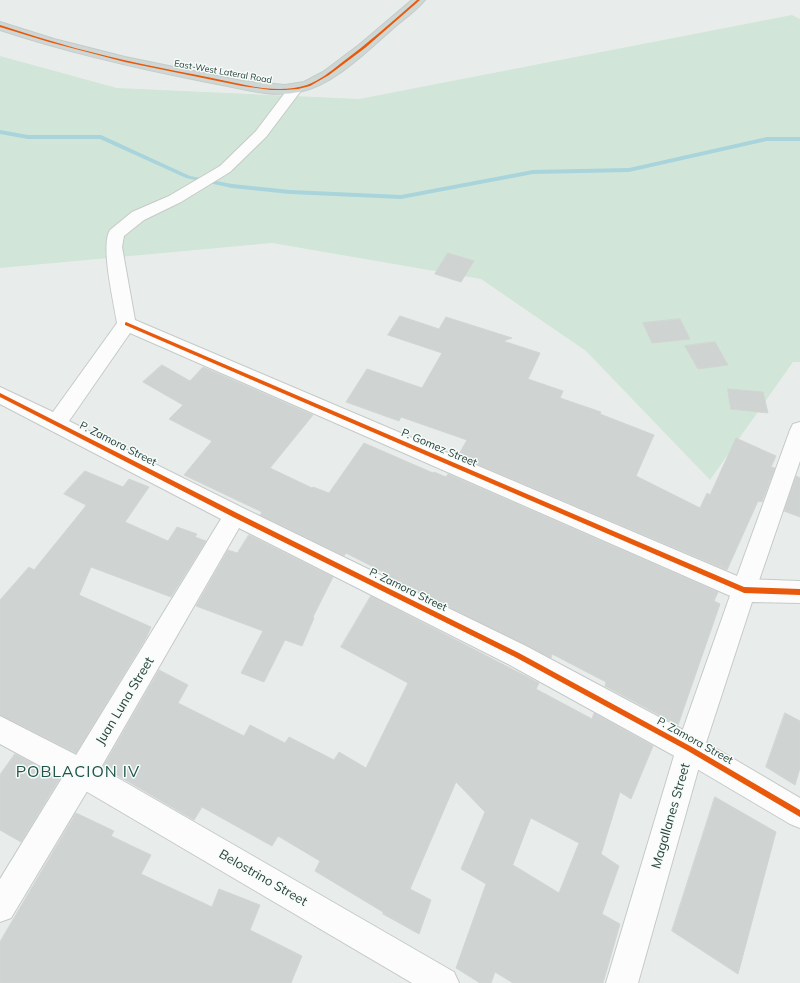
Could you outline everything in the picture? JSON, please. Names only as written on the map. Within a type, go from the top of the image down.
[{"type":"main road","name":"East-West Lateral Road","points":[[0,26],[59,45],[122,61],[282,90],[295,89],[315,82],[339,67],[419,0]]},
{"type":"street","points":[[56,424],[126,324],[114,247],[116,234],[138,216],[176,199],[225,169],[261,134],[295,89]]},
{"type":"street","name":"P. Gomez Street","points":[[126,324],[744,590]]},
{"type":"street","name":"P. Zamora Street","points":[[0,395],[235,515],[517,655],[690,749],[800,814]]},
{"type":"street","name":"Magallanes Street","points":[[622,983],[690,749],[800,430]]},
{"type":"street","name":"Juan Luna Street","points":[[0,907],[82,773],[235,515]]},
{"type":"street","points":[[744,590],[800,592]]},
{"type":"street","name":"Belostrino Street","points":[[0,729],[82,773],[443,983]]},
{"type":"green space","points":[[792,15],[800,19],[800,362],[793,362],[710,480],[586,351],[481,279],[272,243],[0,268],[0,56],[117,88],[359,99]]},
{"type":"building","points":[[448,253],[474,261],[461,282],[435,274]]},
{"type":"building","points":[[400,316],[439,329],[446,317],[512,338],[503,341],[540,353],[528,379],[563,391],[560,398],[601,412],[600,414],[654,435],[636,476],[700,508],[707,493],[710,495],[736,438],[776,456],[771,467],[775,468],[762,502],[758,501],[727,570],[458,456],[467,440],[401,417],[399,421],[346,402],[367,369],[422,388],[442,353],[388,335]]},
{"type":"building","points":[[680,319],[690,339],[652,343],[643,323]]},
{"type":"building","points":[[715,342],[728,365],[698,369],[685,346]]},
{"type":"building","points":[[162,365],[190,381],[203,367],[313,415],[270,468],[312,488],[313,487],[329,493],[364,443],[433,473],[434,472],[446,477],[448,474],[718,592],[714,601],[720,604],[678,725],[605,686],[606,682],[552,654],[551,658],[383,575],[385,573],[346,553],[344,556],[260,515],[262,512],[184,475],[212,441],[169,419],[183,405],[143,382]]},
{"type":"building","points":[[728,389],[763,392],[768,413],[731,409]]},
{"type":"building","points":[[85,471],[123,487],[129,479],[149,487],[125,522],[168,541],[177,527],[197,534],[195,537],[206,541],[171,597],[91,567],[79,595],[151,627],[146,638],[76,753],[0,715],[0,600],[29,567],[34,570],[85,507],[86,505],[64,494]]},
{"type":"building","points":[[796,476],[800,478],[800,517],[784,511]]},
{"type":"building","points":[[249,535],[333,577],[313,617],[314,618],[302,646],[285,640],[264,682],[241,673],[263,631],[196,606],[228,550],[237,553]]},
{"type":"building","points":[[371,596],[539,683],[536,689],[592,719],[594,713],[653,746],[631,799],[620,792],[601,854],[619,866],[602,914],[620,924],[603,983],[513,983],[495,972],[491,983],[480,983],[456,968],[486,884],[461,869],[485,812],[456,782],[410,889],[431,900],[419,934],[383,914],[383,912],[315,871],[320,861],[278,836],[272,846],[202,807],[194,820],[103,767],[159,670],[188,685],[178,703],[244,736],[250,725],[285,743],[289,737],[334,760],[339,752],[366,768],[408,683],[341,647]],"holes":[[[531,818],[579,843],[559,893],[513,865]]]},
{"type":"building","points":[[785,713],[800,721],[800,768],[795,785],[766,767]]},
{"type":"building","points":[[15,754],[60,778],[21,842],[0,830],[0,775]]},
{"type":"building","points":[[715,797],[776,832],[738,974],[672,931]]},
{"type":"building","points":[[76,813],[114,831],[111,836],[151,855],[141,874],[212,907],[219,889],[260,905],[250,930],[302,956],[291,983],[0,983],[0,942]]},
{"type":"waterway","points":[[0,132],[28,137],[101,137],[188,177],[232,186],[290,192],[401,197],[533,172],[629,170],[767,139],[800,139]]},
{"type":"cycle path","points":[[0,26],[50,42],[125,61],[242,85],[285,90],[309,85],[328,75],[364,47],[419,0]]},
{"type":"cycle path","points":[[126,324],[744,590],[800,592]]},
{"type":"cycle path","points":[[0,395],[235,515],[517,655],[690,749],[800,814]]},
{"type":"district","name":"POBLACION IV","points":[[78,772]]}]
